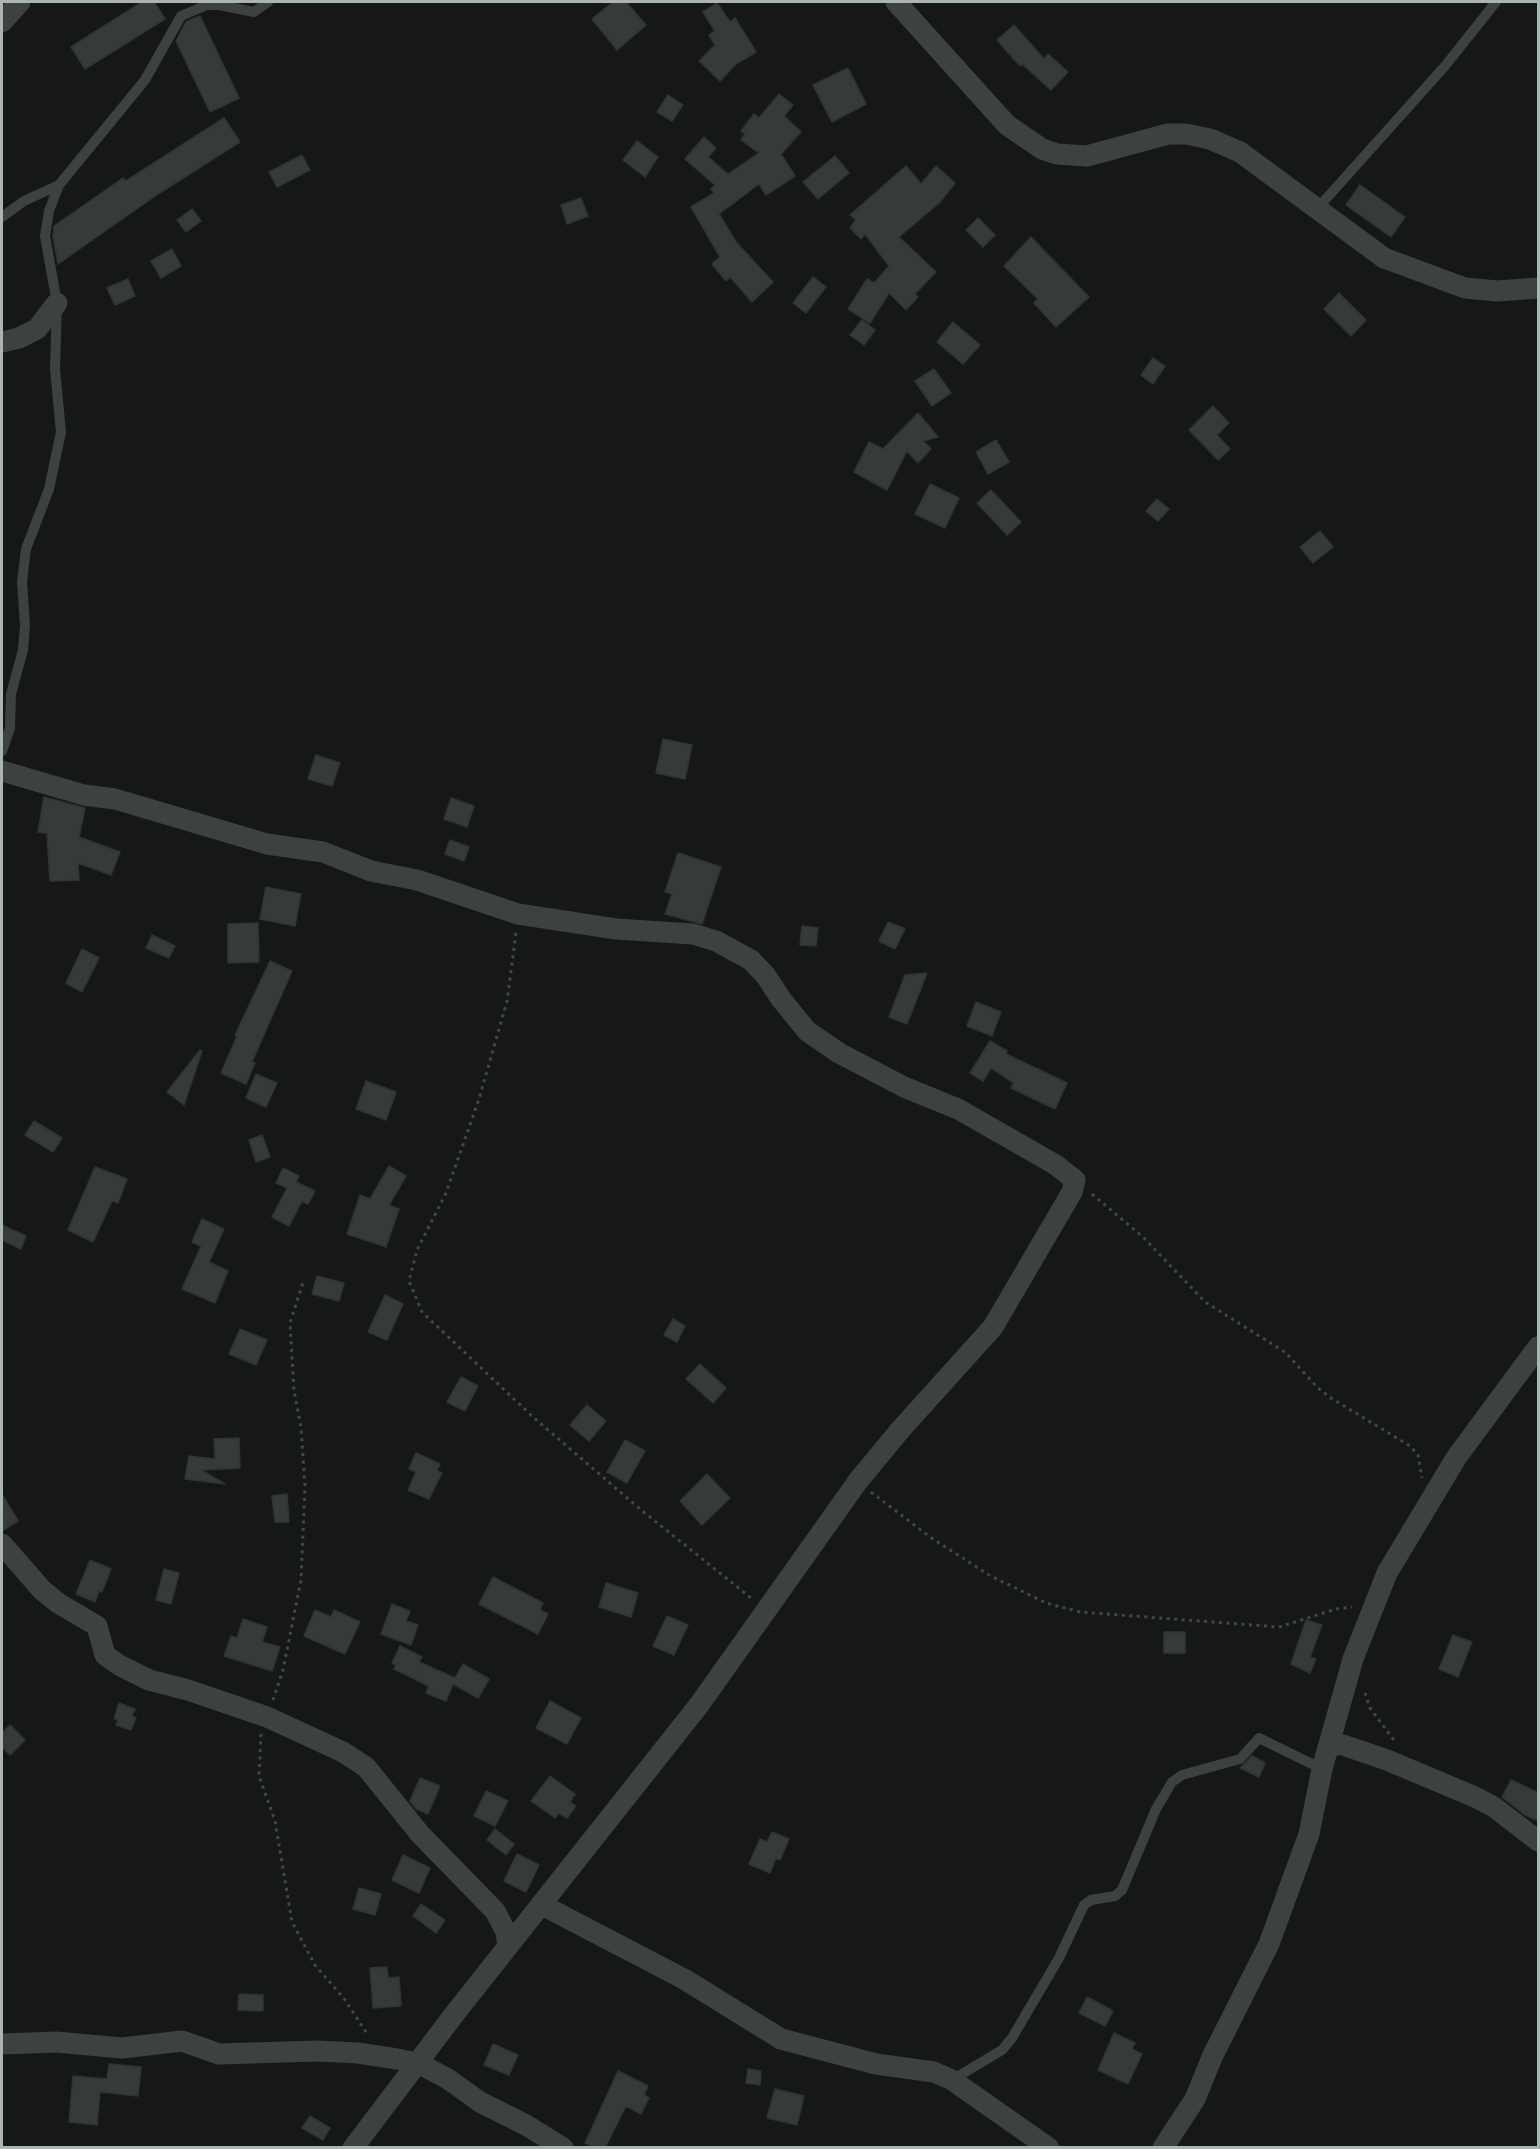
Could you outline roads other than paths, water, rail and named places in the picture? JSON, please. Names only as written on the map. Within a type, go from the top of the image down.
[{"type":"street","points":[[2,22],[20,2]]},
{"type":"street","points":[[896,2],[1007,124],[1042,149],[1057,154],[1087,156],[1149,137],[1186,134],[1240,152],[1384,258],[1465,288],[1497,291],[1539,288]]},
{"type":"street","points":[[2,342],[19,338],[37,329],[57,303]]},
{"type":"street","points":[[2,771],[84,795],[115,798],[267,844],[323,852],[371,871],[417,880],[518,914],[616,929],[693,934],[735,950],[766,976],[807,1031],[863,1066],[958,1109],[1056,1165],[1074,1180],[1072,1192],[993,1327],[901,1429],[858,1481],[699,1705],[618,1804],[353,2148]]},
{"type":"street","points":[[1163,2148],[1195,2099],[1213,2055],[1269,1944],[1310,1834],[1322,1769],[1353,1659],[1372,1605],[1387,1573],[1456,1458],[1539,1347]]},
{"type":"street","points":[[2,1544],[42,1590],[58,1603],[97,1626],[105,1655],[119,1665],[149,1680],[198,1693],[267,1718],[343,1752],[366,1767],[420,1834],[495,1911],[506,1932],[508,1946]]},
{"type":"street","points":[[1329,1748],[1343,1745],[1406,1767],[1494,1807],[1539,1841]]},
{"type":"street","points":[[542,1905],[684,1979],[781,2039],[876,2064],[934,2072],[952,2080],[1048,2148]]},
{"type":"street","points":[[2,2044],[56,2043],[122,2048],[182,2041],[219,2054],[318,2051],[381,2056],[418,2063],[448,2079],[480,2102],[526,2125],[563,2148]]},
{"type":"lane","points":[[2,751],[10,728],[11,694],[22,650],[25,625],[22,582],[26,549],[49,489],[61,432],[55,369],[57,303],[45,236],[45,223],[59,185],[145,80],[181,16],[207,5],[219,4],[254,12],[268,2]]},
{"type":"lane","points":[[1316,210],[1445,66],[1496,2]]},
{"type":"lane","points":[[2,217],[24,201],[59,185]]},
{"type":"lane","points":[[952,2080],[1002,2050],[1012,2038],[1059,1958],[1084,1905],[1091,1900],[1115,1896],[1122,1890],[1156,1809],[1172,1782],[1182,1775],[1240,1760],[1259,1738],[1322,1769]]}]
